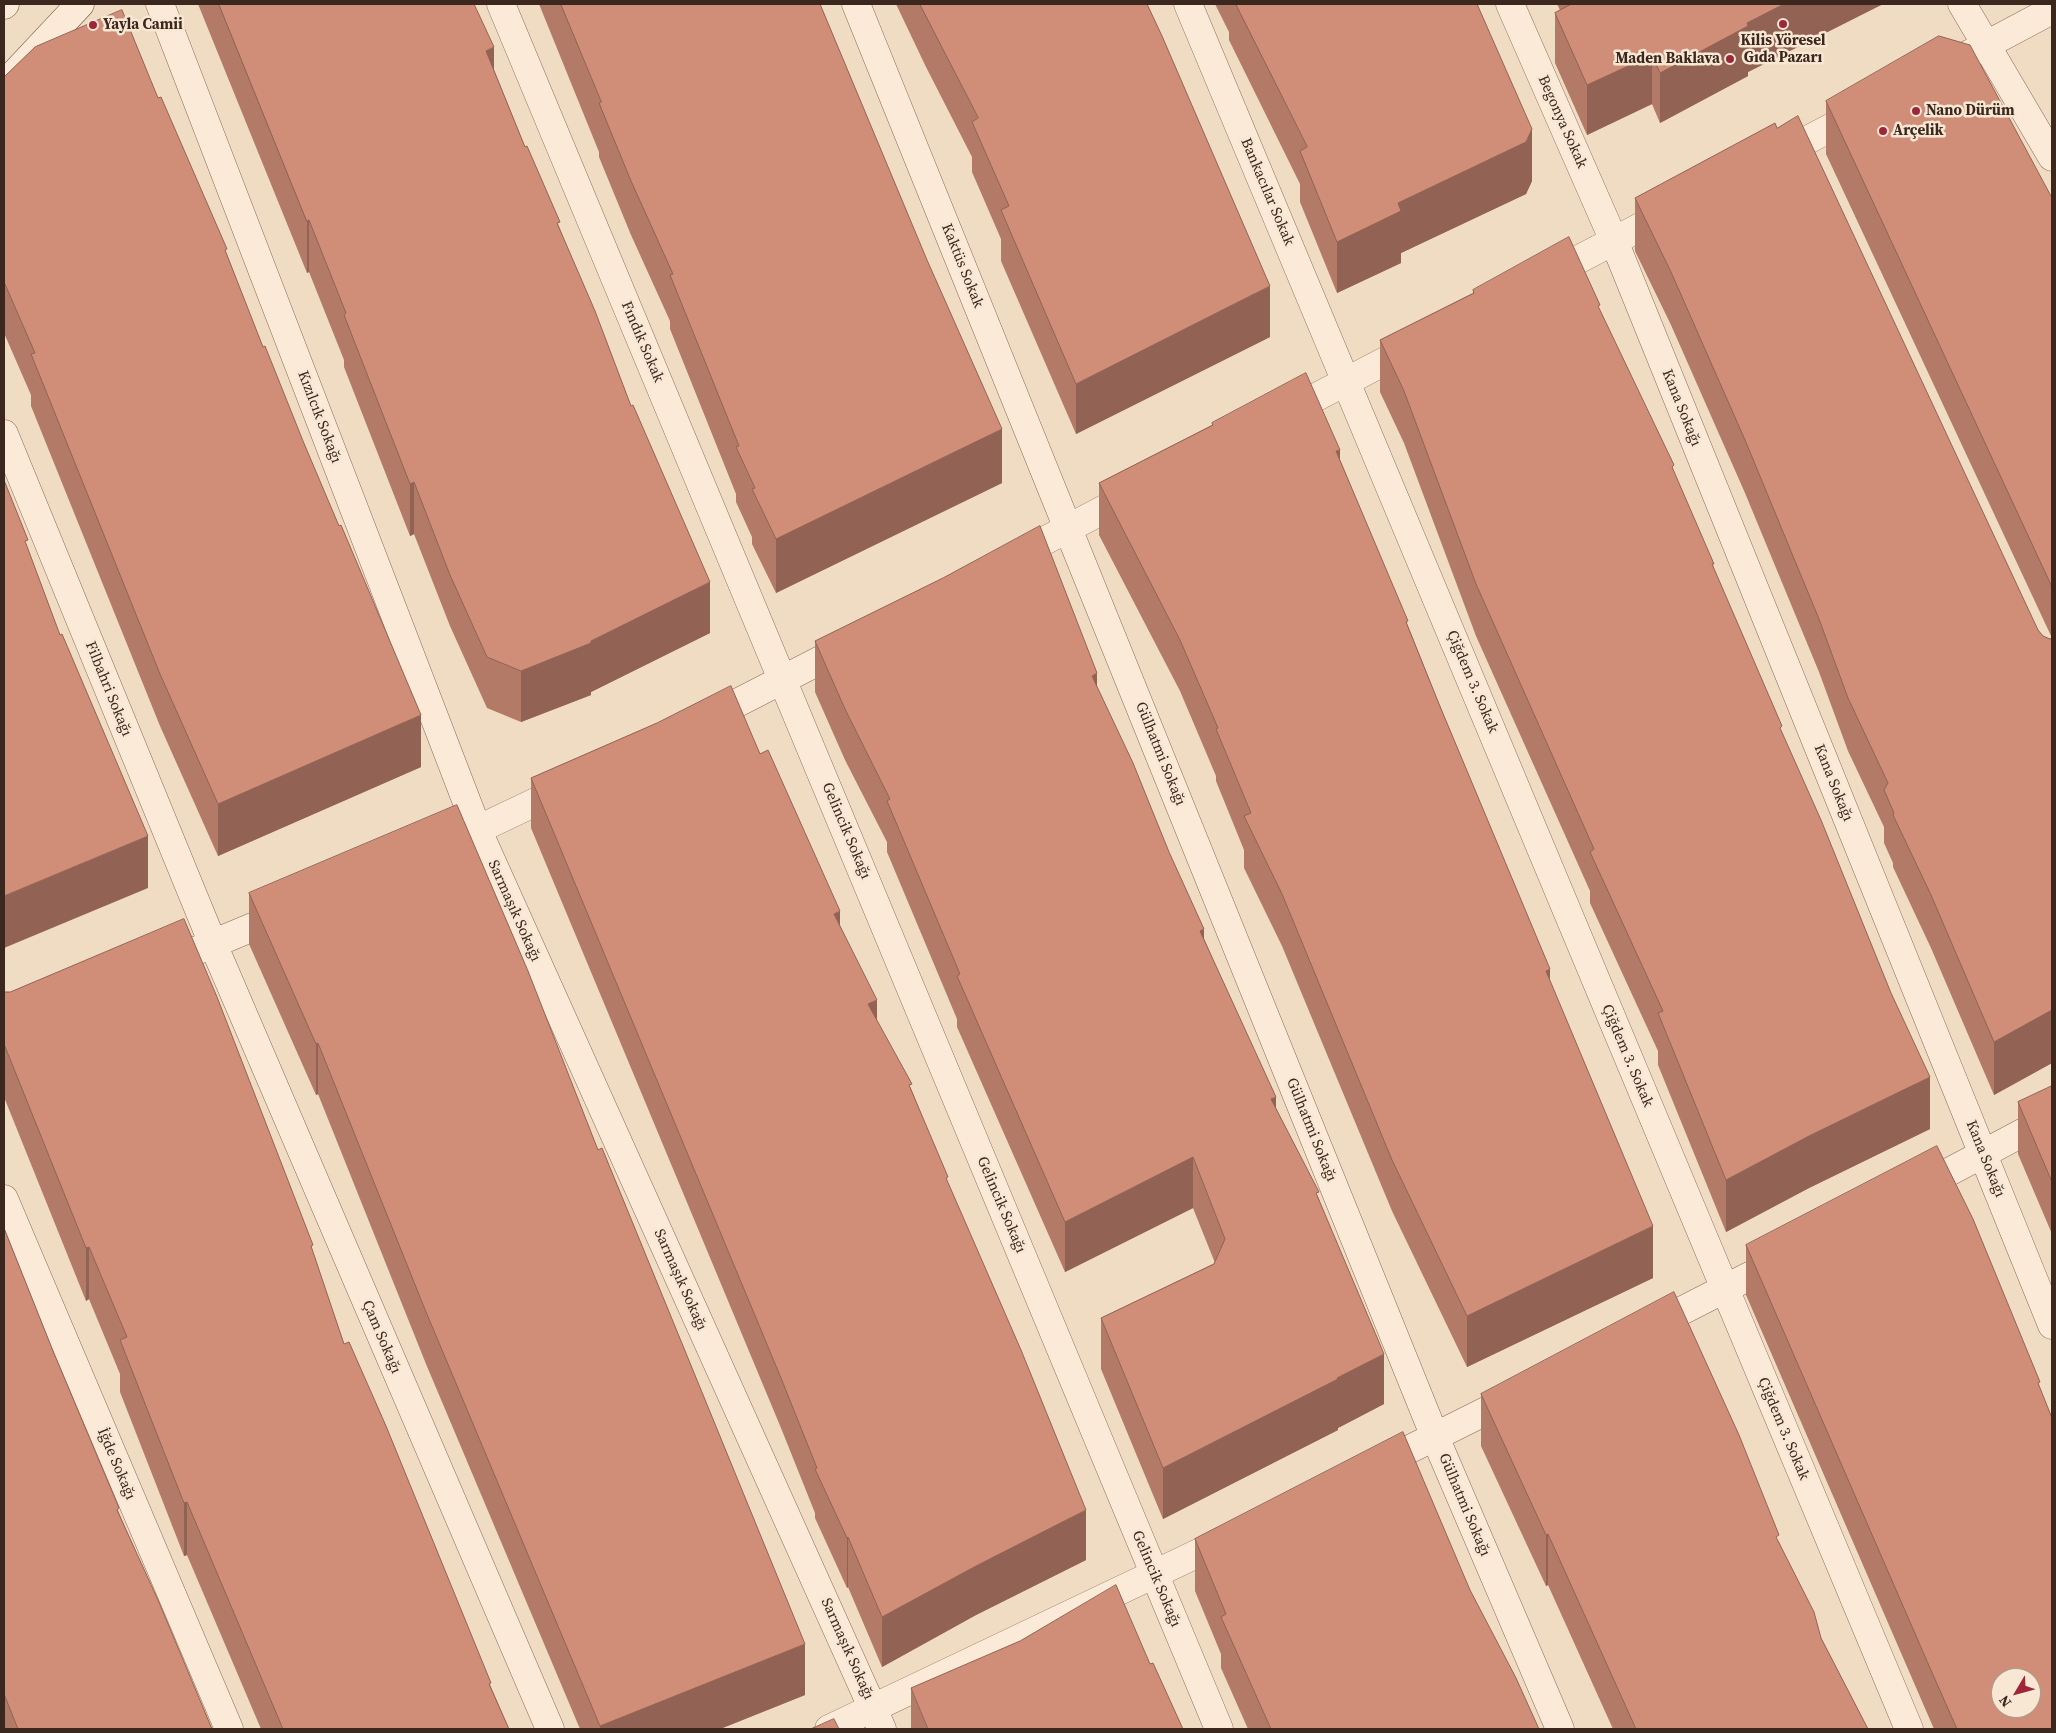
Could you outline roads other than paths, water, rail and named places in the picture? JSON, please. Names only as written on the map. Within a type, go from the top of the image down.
[{"type":"street","points":[[4,85],[80,4]]},
{"type":"street","name":"Kızılcık Sokağı","points":[[160,4],[478,831]]},
{"type":"street","name":"Fındık Sokak","points":[[501,4],[783,680]]},
{"type":"street","name":"Kaktüs Sokak","points":[[856,4],[1068,527]]},
{"type":"street","name":"Bankacılar Sokak","points":[[1188,4],[1347,381]]},
{"type":"street","name":"Begonya Sokak","points":[[1510,4],[1614,241]]},
{"type":"street","points":[[1962,4],[2052,157]]},
{"type":"street","points":[[1917,82],[2052,10]]},
{"type":"street","points":[[1752,169],[1882,100]]},
{"type":"street","points":[[1803,142],[1816,169]]},
{"type":"street","points":[[1528,286],[1691,201]]},
{"type":"street","name":"Kana Sokağı","points":[[1614,241],[2052,1325]]},
{"type":"street","points":[[1260,427],[1433,336]]},
{"type":"street","name":"Çiğdem 3. Sokak","points":[[1347,381],[1909,1729]]},
{"type":"street","name":"Filbahri Sokağı","points":[[4,434],[213,944]]},
{"type":"street","points":[[991,569],[1156,482]]},
{"type":"street","name":"Gülhatmi Sokağı","points":[[1068,527],[1435,1437],[1560,1729]]},
{"type":"street","points":[[679,732],[870,634]]},
{"type":"street","name":"Gelincik Sokağı","points":[[783,680],[1219,1729]]},
{"type":"street","points":[[414,858],[478,831],[592,775]]},
{"type":"street","name":"Sarmaşık Sokağı","points":[[478,831],[878,1719]]},
{"type":"street","points":[[139,974],[304,905]]},
{"type":"street","name":"Çam Sokağı","points":[[213,944],[550,1729]]},
{"type":"street","points":[[1897,1200],[2052,1117]]},
{"type":"street","name":"İğde Sokağı","points":[[4,1199],[229,1729]]},
{"type":"street","points":[[1628,1338],[1802,1249]]},
{"type":"street","points":[[1356,1476],[1540,1383]]},
{"type":"street","points":[[829,1729],[878,1719],[1155,1575],[1251,1528]]},
{"type":"place","name":"Kilis Yöresel Gıda Pazarı","points":[[1783,24]]},
{"type":"place","name":"Yayla Camii","points":[[93,25]]},
{"type":"place","name":"Maden Baklava","points":[[1730,59]]},
{"type":"place","name":"Nano Dürüm","points":[[1916,111]]},
{"type":"place","name":"Arçelik","points":[[1883,131]]}]
